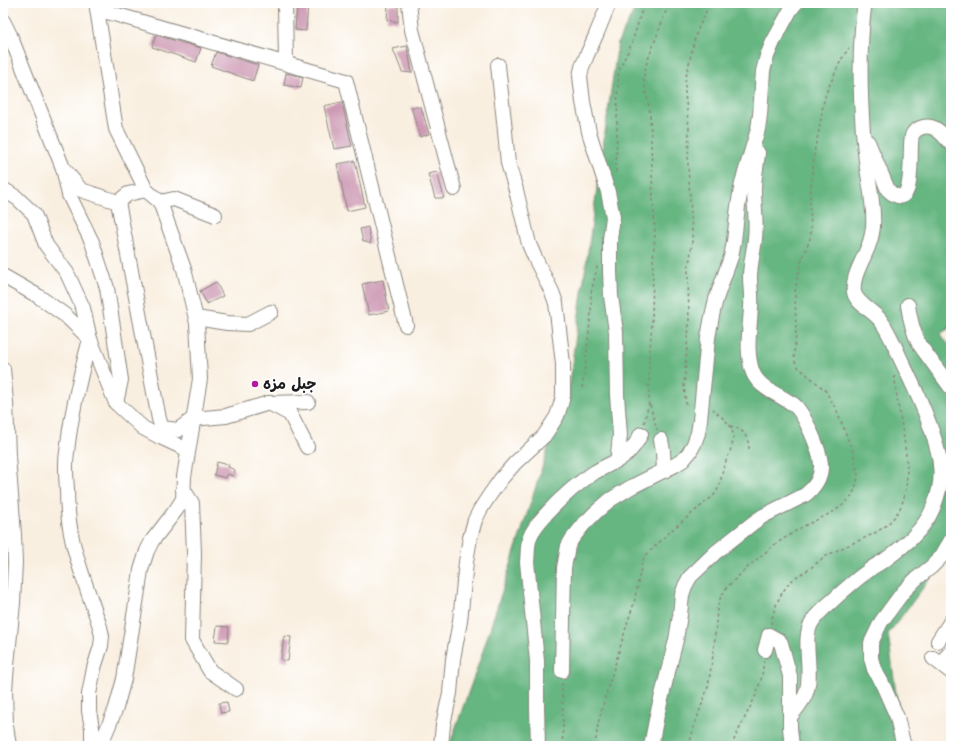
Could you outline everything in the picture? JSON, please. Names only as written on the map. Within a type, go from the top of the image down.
[{"type":"street","points":[[285,3],[286,63]]},
{"type":"street","points":[[408,3],[412,30],[454,190]]},
{"type":"street","points":[[609,3],[586,55],[580,76],[582,102],[589,132],[609,197],[612,216],[610,271],[611,296],[616,332],[617,395],[620,435],[618,460]]},
{"type":"street","points":[[651,746],[665,681],[676,640],[682,595],[690,577],[716,552],[752,523],[811,491],[819,476],[821,464],[817,449],[801,412],[793,403],[783,399],[763,386],[754,375],[749,352],[748,332],[751,306],[750,277],[756,220],[754,189],[758,157],[758,129],[763,71],[767,56],[780,28],[790,9],[796,3]]},
{"type":"street","points":[[790,716],[802,701],[806,693],[809,670],[808,639],[812,623],[845,589],[870,569],[884,561],[912,538],[930,515],[938,496],[940,483],[940,464],[932,430],[922,403],[881,321],[868,308],[861,304],[856,298],[854,292],[855,278],[866,252],[873,229],[873,205],[865,156],[861,102],[860,41],[866,3]]},
{"type":"street","points":[[100,746],[116,708],[124,679],[141,570],[147,551],[152,541],[183,499],[188,450],[200,379],[198,323],[184,269],[160,202],[146,190],[116,129],[96,6],[346,81],[406,325]]},
{"type":"street","points":[[3,21],[63,168],[69,195],[92,242],[107,288],[121,380],[116,403]]},
{"type":"street","points":[[441,746],[443,726],[450,693],[453,659],[460,621],[466,562],[475,520],[488,496],[501,479],[547,432],[557,416],[563,396],[563,364],[556,303],[529,244],[508,163],[498,65]]},
{"type":"street","points":[[863,132],[888,190],[893,195],[899,197],[904,195],[909,184],[910,147],[912,136],[915,131],[921,127],[934,127],[951,144]]},
{"type":"street","points":[[562,671],[564,568],[570,542],[584,524],[610,500],[626,490],[675,466],[683,460],[694,444],[698,433],[708,338],[712,316],[716,299],[731,257],[742,183],[758,129]]},
{"type":"street","points":[[63,168],[81,190],[118,202]]},
{"type":"street","points":[[3,189],[17,198],[34,214],[46,245],[67,273],[83,308],[90,339],[116,403],[143,428],[161,433],[188,450]]},
{"type":"street","points":[[118,202],[128,194],[146,190]]},
{"type":"street","points":[[160,202],[174,199],[215,215]]},
{"type":"street","points":[[118,202],[161,433]]},
{"type":"street","points":[[3,276],[66,316],[90,339]]},
{"type":"street","points":[[908,305],[910,318],[919,344],[951,388]]},
{"type":"street","points":[[196,318],[228,323],[248,324],[271,312]]},
{"type":"street","points":[[90,339],[80,377],[70,427],[66,454],[66,476],[69,524],[73,543],[102,636],[101,646],[94,668],[89,694],[92,746]]},
{"type":"street","points":[[3,369],[15,563],[5,690],[6,726],[9,746]]},
{"type":"street","points":[[161,433],[178,430],[193,419],[226,416],[269,403],[308,402]]},
{"type":"street","points":[[269,403],[290,414],[307,447]]},
{"type":"street","points":[[538,746],[537,661],[527,562],[530,538],[533,530],[540,521],[571,488],[595,472],[627,454],[637,442],[641,434]]},
{"type":"street","points":[[661,440],[664,471]]},
{"type":"street","points":[[183,489],[192,503],[194,553],[192,640],[210,671],[236,689]]},
{"type":"street","points":[[905,746],[895,712],[874,669],[871,658],[871,643],[881,622],[903,592],[941,557],[951,540]]},
{"type":"street","points":[[938,641],[951,621]]},
{"type":"street","points":[[765,650],[769,634],[781,643],[784,652],[790,676],[790,728],[792,746]]},
{"type":"street","points":[[951,652],[936,660],[951,672]]},
{"type":"path","points":[[616,172],[618,76],[620,68],[632,43],[644,3]]},
{"type":"path","points":[[641,434],[649,403],[649,360],[652,324],[655,234],[650,114],[644,83],[644,74],[669,3]]},
{"type":"path","points":[[686,405],[684,385],[688,338],[688,271],[692,244],[692,232],[688,165],[689,127],[685,82],[694,41],[710,3]]},
{"type":"path","points":[[582,388],[591,313],[591,293],[598,262]]},
{"type":"path","points":[[769,634],[773,615],[780,596],[795,578],[832,552],[878,531],[889,523],[901,507],[905,494],[907,458],[893,368]]},
{"type":"path","points":[[649,403],[661,440]]},
{"type":"path","points":[[595,746],[602,708],[634,603],[642,562],[646,555],[673,529],[696,511],[716,492],[721,482],[722,472],[732,441],[732,432],[730,426],[712,408]]},
{"type":"path","points":[[730,426],[740,429],[745,435],[748,440],[749,449]]},
{"type":"path","points":[[731,746],[759,687],[762,676],[765,650]]},
{"type":"path","points":[[562,671],[562,746]]},
{"type":"green space","points":[[638,3],[951,3],[951,327],[940,334],[951,348],[951,551],[888,634],[903,746],[449,746],[480,660],[569,384],[618,42]]},
{"type":"green space","points":[[3,486],[8,539],[3,603]]},
{"type":"building","points":[[297,3],[308,3],[306,31],[295,30]]},
{"type":"building","points":[[388,5],[398,5],[398,22],[387,20]]},
{"type":"building","points":[[156,35],[201,48],[196,62],[152,47]]},
{"type":"building","points":[[407,46],[412,73],[402,72],[393,49]]},
{"type":"building","points":[[216,52],[258,65],[253,81],[211,66]]},
{"type":"building","points":[[286,73],[303,77],[301,88],[284,85]]},
{"type":"building","points":[[342,102],[352,146],[334,149],[324,106]]},
{"type":"building","points":[[411,107],[421,107],[429,134],[420,137]]},
{"type":"building","points":[[355,161],[365,207],[347,211],[337,164]]},
{"type":"building","points":[[437,172],[444,198],[435,198],[428,174]]},
{"type":"building","points":[[368,227],[371,244],[363,241],[360,229]]},
{"type":"building","points":[[383,280],[389,311],[369,315],[362,284]]},
{"type":"building","points":[[216,282],[223,296],[207,304],[200,291]]},
{"type":"building","points":[[217,462],[229,465],[228,467],[235,470],[233,476],[227,474],[226,478],[214,475]]},
{"type":"building","points":[[217,626],[229,627],[228,642],[215,641]]},
{"type":"building","points":[[284,636],[291,637],[288,661],[281,660]]},
{"type":"building","points":[[227,702],[229,712],[221,713],[219,703]]},
{"type":"place","name":"جبل مزه","points":[[255,384]]}]
